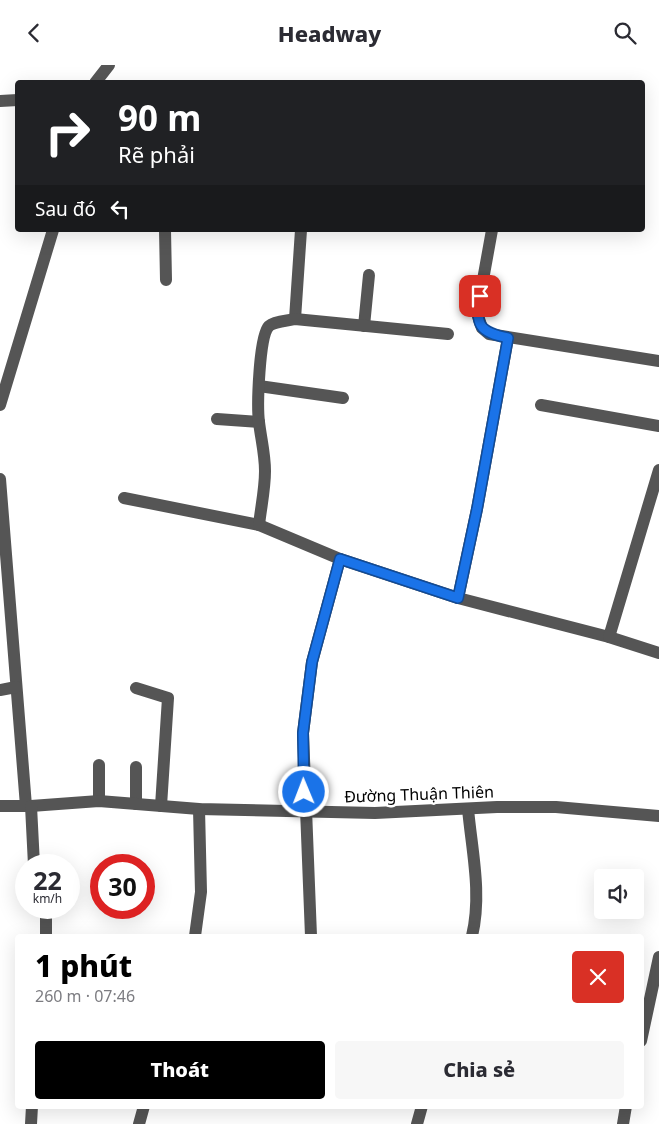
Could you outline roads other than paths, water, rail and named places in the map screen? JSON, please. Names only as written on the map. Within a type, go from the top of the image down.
[{"type":"street","points":[[97,80],[109,65]]},
{"type":"street","points":[[0,101],[15,100]]},
{"type":"street","points":[[0,405],[52,232]]},
{"type":"street","points":[[165,232],[166,280]]},
{"type":"street","points":[[295,319],[301,232]]},
{"type":"street","points":[[492,232],[478,319],[488,334],[659,361]]},
{"type":"street","points":[[364,326],[369,275]]},
{"type":"street","points":[[258,525],[265,474],[265,449],[259,422],[259,386],[264,336],[269,326],[295,319],[448,334]]},
{"type":"street","points":[[458,598],[477,509],[508,338]]},
{"type":"street","points":[[259,386],[343,398]]},
{"type":"street","points":[[541,405],[659,426]]},
{"type":"street","points":[[217,419],[259,422]]},
{"type":"street","points":[[609,637],[659,470]]},
{"type":"street","points":[[0,479],[16,687],[33,854]]},
{"type":"street","points":[[124,498],[258,525],[340,559],[458,598],[609,637],[659,653]]},
{"type":"street","points":[[311,934],[303,733],[312,662],[340,559]]},
{"type":"street","points":[[0,690],[16,687]]},
{"type":"street","points":[[136,688],[168,698],[161,806]]},
{"type":"street","points":[[99,765],[99,801]]},
{"type":"street","points":[[136,767],[136,804]]},
{"type":"street","name":"Đường Thuận Thiên","points":[[0,806],[99,801],[199,809],[375,813],[556,807],[659,816]]},
{"type":"street","points":[[195,934],[201,892],[199,809]]},
{"type":"street","points":[[468,809],[476,880],[477,910],[472,934]]},
{"type":"street","points":[[46,919],[46,934]]},
{"type":"street","points":[[644,1027],[659,957]]},
{"type":"street","points":[[31,1124],[32,1109]]},
{"type":"street","points":[[139,1124],[143,1109]]},
{"type":"street","points":[[417,1124],[421,1109]]},
{"type":"street","points":[[623,1124],[626,1109]]}]
